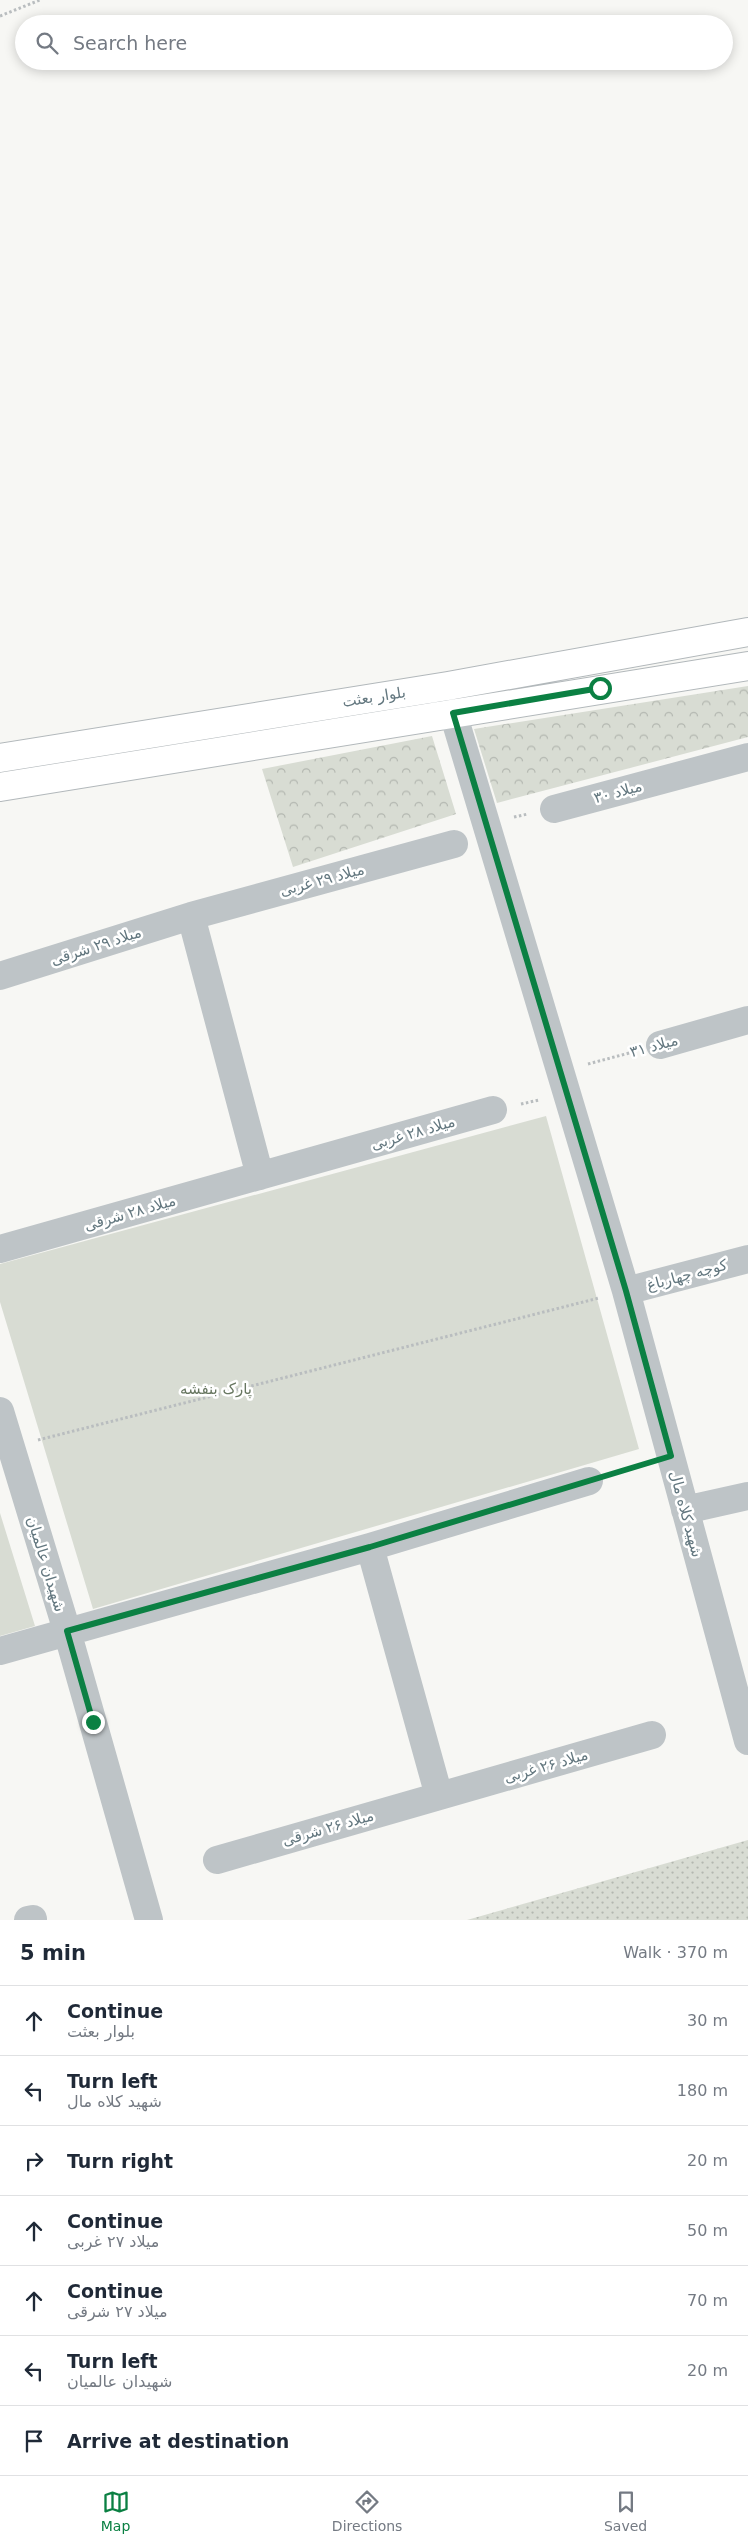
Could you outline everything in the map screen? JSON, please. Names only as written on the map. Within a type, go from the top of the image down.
[{"type":"main road","name":"بلوار بعثت","points":[[0,758],[448,686],[748,632]]},
{"type":"main road","name":"بلوار بعثت","points":[[0,787],[748,666]]},
{"type":"street","name":"شهید کلاه مال","points":[[453,713],[626,1291],[746,1728]]},
{"type":"street","name":"میلاد ۳۰","points":[[554,808],[748,757]]},
{"type":"street","name":"میلاد ۲۹ غربی","points":[[191,916],[454,844]]},
{"type":"street","name":"میلاد ۲۹ شرقی","points":[[0,976],[191,916]]},
{"type":"street","points":[[191,916],[260,1176]]},
{"type":"street","name":"میلاد ۳۱","points":[[660,1044],[748,1020]]},
{"type":"street","name":"میلاد ۲۸ غربی","points":[[260,1176],[494,1110]]},
{"type":"street","name":"میلاد ۲۸ شرقی","points":[[0,1249],[260,1176]]},
{"type":"street","name":"کوچه چهارباغ","points":[[626,1291],[748,1259]]},
{"type":"street","name":"شهیدان عالمیان","points":[[0,1411],[67,1631],[149,1920]]},
{"type":"street","points":[[0,1651],[370,1547],[589,1481]]},
{"type":"street","points":[[685,1510],[748,1496]]},
{"type":"street","points":[[370,1547],[439,1796]]},
{"type":"street","name":"میلاد ۲۶ غربی","points":[[439,1796],[652,1736]]},
{"type":"street","name":"میلاد ۲۶ شرقی","points":[[217,1860],[439,1796]]},
{"type":"path","points":[[0,16],[40,0]]},
{"type":"path","points":[[487,823],[554,808]]},
{"type":"path","name":"میلاد ۳۱","points":[[564,1082],[660,1044]]},
{"type":"path","points":[[494,1110],[564,1082]]},
{"type":"path","points":[[32,1441],[626,1291]]},
{"type":"path","points":[[589,1481],[671,1456]]},
{"type":"green space","points":[[748,686],[748,737],[497,803],[474,729]]},
{"type":"green space","points":[[432,736],[456,814],[293,867],[262,769]]},
{"type":"green space","name":"پارک بنفشه","points":[[546,1116],[639,1449],[93,1609],[0,1302],[0,1264]]},
{"type":"green space","points":[[0,1513],[35,1626],[0,1636]]},
{"type":"green space","points":[[748,1840],[748,1920],[467,1920]]},
{"type":"route","points":[[93,1722],[67,1631],[370,1547],[671,1456],[626,1291],[453,713],[600,688]]}]
